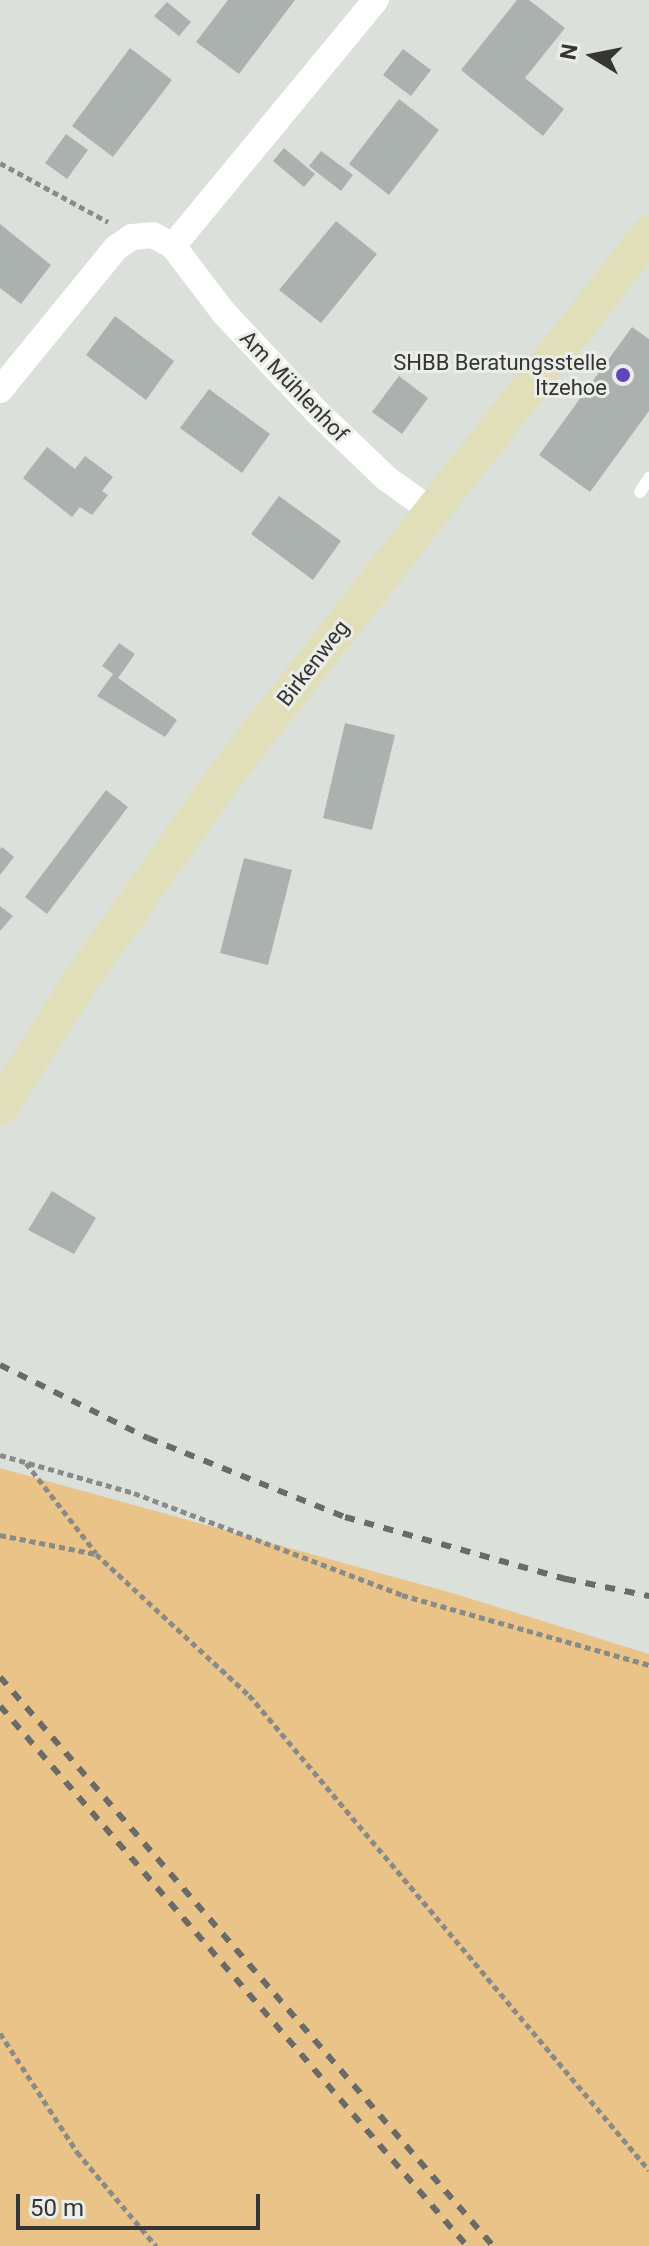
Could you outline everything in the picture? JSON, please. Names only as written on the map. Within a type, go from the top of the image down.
[{"type":"street","points":[[0,390],[75,296],[132,237],[153,235],[173,246],[376,0]]},
{"type":"street","name":"Birkenweg","points":[[0,1108],[81,980],[232,767],[649,234]]},
{"type":"street","name":"Am Mühlenhof","points":[[173,246],[224,313],[319,414],[386,478],[432,511]]},
{"type":"lane","points":[[640,492],[649,478]]},
{"type":"path","points":[[0,163],[132,237]]},
{"type":"path","points":[[0,1455],[134,1493],[402,1595],[649,1665]]},
{"type":"path","points":[[26,1463],[96,1554],[249,1695],[649,2170]]},
{"type":"path","points":[[0,1535],[96,1554]]},
{"type":"path","points":[[0,2033],[77,2152],[156,2246]]},
{"type":"shaded area","points":[[0,1468],[452,1593],[649,1654],[649,2246],[0,2246]]},
{"type":"building","points":[[228,0],[295,0],[239,74],[196,42]]},
{"type":"building","points":[[517,0],[529,0],[565,28],[525,78],[564,109],[543,136],[461,70]]},
{"type":"building","points":[[167,2],[191,22],[179,36],[154,16]]},
{"type":"building","points":[[130,48],[172,80],[113,157],[72,126]]},
{"type":"building","points":[[403,49],[431,70],[411,96],[383,75]]},
{"type":"building","points":[[399,99],[439,130],[389,195],[349,164]]},
{"type":"building","points":[[66,134],[88,150],[67,179],[45,163]]},
{"type":"building","points":[[284,148],[315,174],[304,187],[273,161]]},
{"type":"building","points":[[321,151],[353,175],[341,191],[309,166]]},
{"type":"building","points":[[336,221],[377,254],[321,323],[279,290]]},
{"type":"building","points":[[0,224],[51,265],[21,304],[0,288]]},
{"type":"building","points":[[115,316],[174,361],[146,400],[86,355]]},
{"type":"building","name":"SHBB Beratungsstelle Itzehoe","points":[[632,327],[649,339],[649,411],[590,492],[539,455]]},
{"type":"building","points":[[399,376],[428,398],[402,434],[372,412]]},
{"type":"building","points":[[209,389],[270,434],[242,473],[180,428]]},
{"type":"building","points":[[47,447],[75,469],[85,456],[113,477],[102,491],[108,495],[92,515],[80,507],[72,517],[23,478]]},
{"type":"building","points":[[279,496],[341,541],[313,580],[251,534]]},
{"type":"building","points":[[119,643],[135,654],[118,678],[177,720],[165,737],[97,696],[113,674],[102,666]]},
{"type":"building","points":[[345,723],[395,735],[372,830],[323,818]]},
{"type":"building","points":[[106,790],[128,807],[47,914],[25,897]]},
{"type":"building","points":[[2,847],[14,857],[0,875],[0,849]]},
{"type":"building","points":[[244,858],[292,870],[268,965],[220,953]]},
{"type":"building","points":[[0,906],[13,916],[0,931]]},
{"type":"building","points":[[52,1191],[96,1218],[74,1254],[28,1230]]},
{"type":"railway","points":[[0,1365],[148,1438],[345,1517],[566,1579],[649,1596]]},
{"type":"railway","points":[[0,1677],[493,2246]]},
{"type":"railway","points":[[0,1706],[467,2246]]},
{"type":"place","name":"SHBB Beratungsstelle Itzehoe","points":[[623,375]]}]
